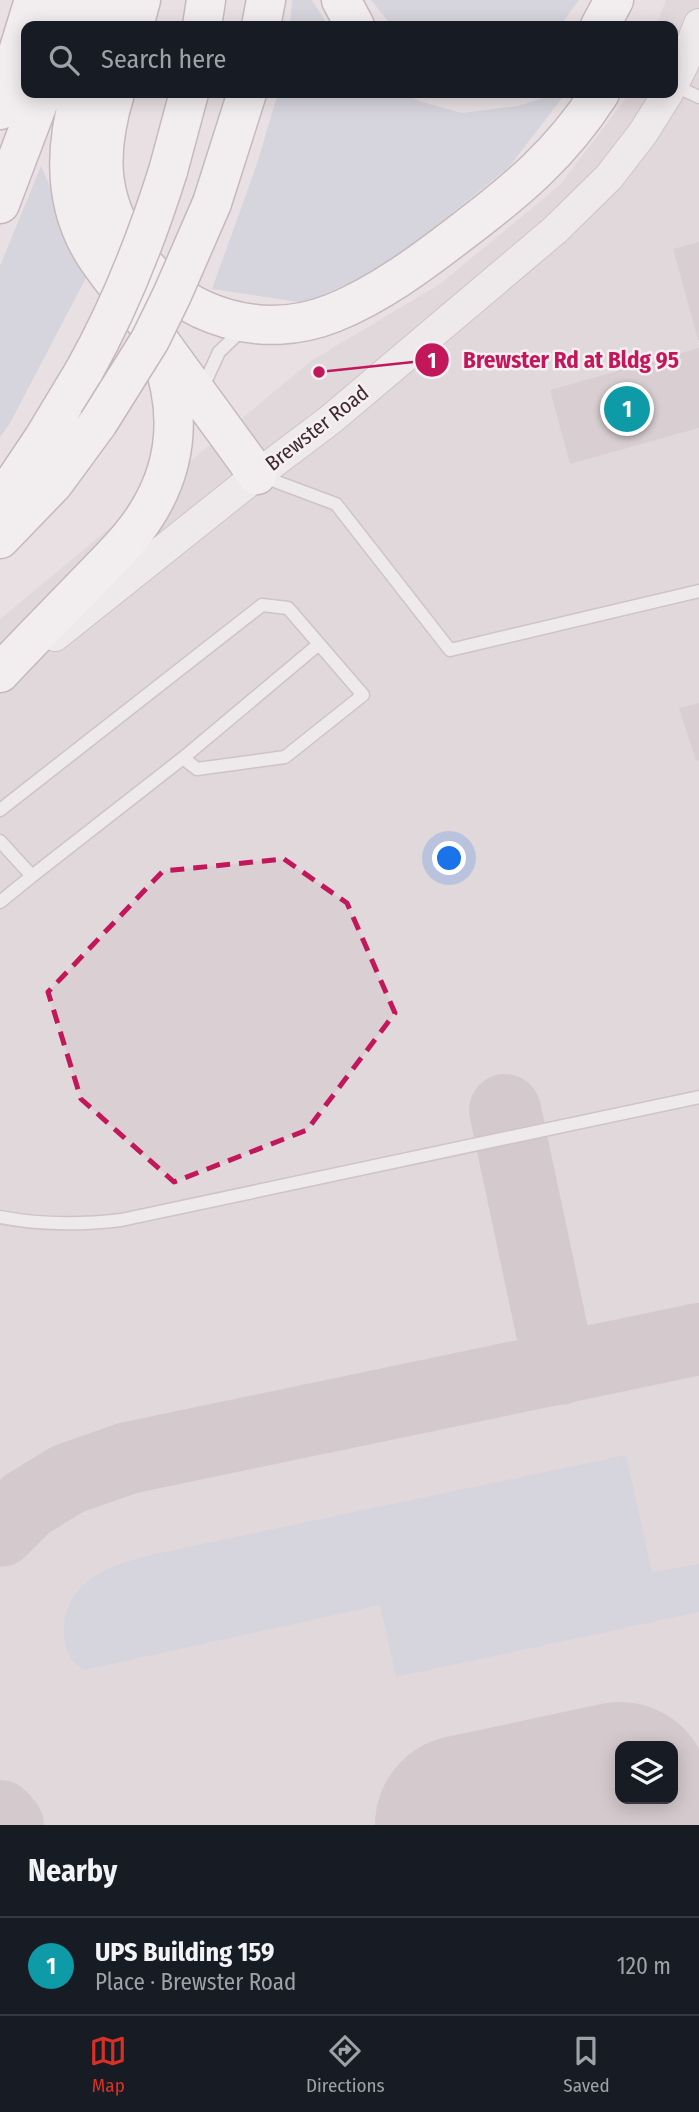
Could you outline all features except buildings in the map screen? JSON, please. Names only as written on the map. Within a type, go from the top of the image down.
[{"type":"highway","points":[[28,21],[34,0]]},
{"type":"highway","points":[[63,21],[69,0]]},
{"type":"highway","points":[[101,21],[107,0]]},
{"type":"highway","points":[[135,21],[141,0]]},
{"type":"highway","points":[[203,21],[206,0]]},
{"type":"highway","points":[[262,21],[266,0]]},
{"type":"highway","points":[[341,0],[352,21]]},
{"type":"highway","points":[[603,21],[614,0]]},
{"type":"highway","points":[[623,21],[627,0]]},
{"type":"highway","points":[[0,110],[21,42]]},
{"type":"highway","points":[[0,204],[39,98]]},
{"type":"highway","points":[[79,98],[71,134],[69,179],[76,215],[83,233],[97,258],[257,475]]},
{"type":"highway","points":[[114,98],[104,137],[103,166],[107,195],[121,231],[144,264],[174,294],[209,313],[248,323],[270,325],[332,314],[403,274],[481,218],[546,162],[576,128],[597,98]]},
{"type":"highway","points":[[0,503],[84,371],[118,306],[136,265],[168,171],[187,98]]},
{"type":"highway","points":[[0,539],[54,483],[98,423],[149,340],[212,203],[245,98]]},
{"type":"highway","points":[[0,673],[124,543],[146,514],[167,470],[175,419],[173,401],[164,364],[146,322]]},
{"type":"street","points":[[678,75],[699,24]]},
{"type":"street","name":"Brewster Road","points":[[0,680],[330,420],[555,230],[609,177],[643,133],[665,98]]},
{"type":"lane","points":[[678,87],[699,97]]},
{"type":"lane","points":[[199,396],[219,352],[248,323]]},
{"type":"lane","points":[[257,475],[336,504],[450,650],[699,592]]},
{"type":"lane","points":[[0,810],[262,605],[288,608],[363,695],[285,757],[197,769],[183,758]]},
{"type":"lane","points":[[0,902],[183,758],[320,644]]},
{"type":"lane","points":[[0,841],[32,876]]},
{"type":"lane","points":[[0,1217],[71,1225],[121,1220],[699,1097]]},
{"type":"highlighted area","points":[[284,859],[347,903],[395,1013],[307,1130],[174,1182],[81,1099],[48,992],[163,871]]},
{"type":"shaded area","points":[[292,0],[312,0],[325,21],[290,21]]},
{"type":"shaded area","points":[[371,0],[579,0],[564,21],[388,21]]},
{"type":"shaded area","points":[[666,0],[699,0],[699,1825],[0,1825],[0,619],[311,361],[440,284],[560,185],[626,98],[678,98],[678,21],[658,21]]},
{"type":"shaded area","points":[[277,98],[413,98],[462,113],[517,106],[543,98],[562,98],[509,167],[388,265],[305,303],[212,289],[257,164]]},
{"type":"shaded area","points":[[41,166],[88,274],[10,423],[0,437],[0,266]]},
{"type":"shaded area","points":[[626,1455],[652,1572],[699,1564],[699,1612],[396,1677],[380,1605],[85,1670],[72,1660],[67,1651],[64,1635],[66,1613],[74,1596],[86,1583],[120,1564],[178,1549]]},
{"type":"taxiway","points":[[505,1110],[560,1369]]},
{"type":"taxiway","points":[[0,1531],[27,1504],[68,1479],[128,1458],[699,1339]]},
{"type":"taxiway","points":[[0,1816],[8,1825]]},
{"type":"runway","points":[[465,1825],[615,1793]]},
{"type":"place","name":"Brewster Rd at Bldg 95","points":[[319,372]]},
{"type":"place","name":"UPS Building 159","points":[[627,409]]}]
